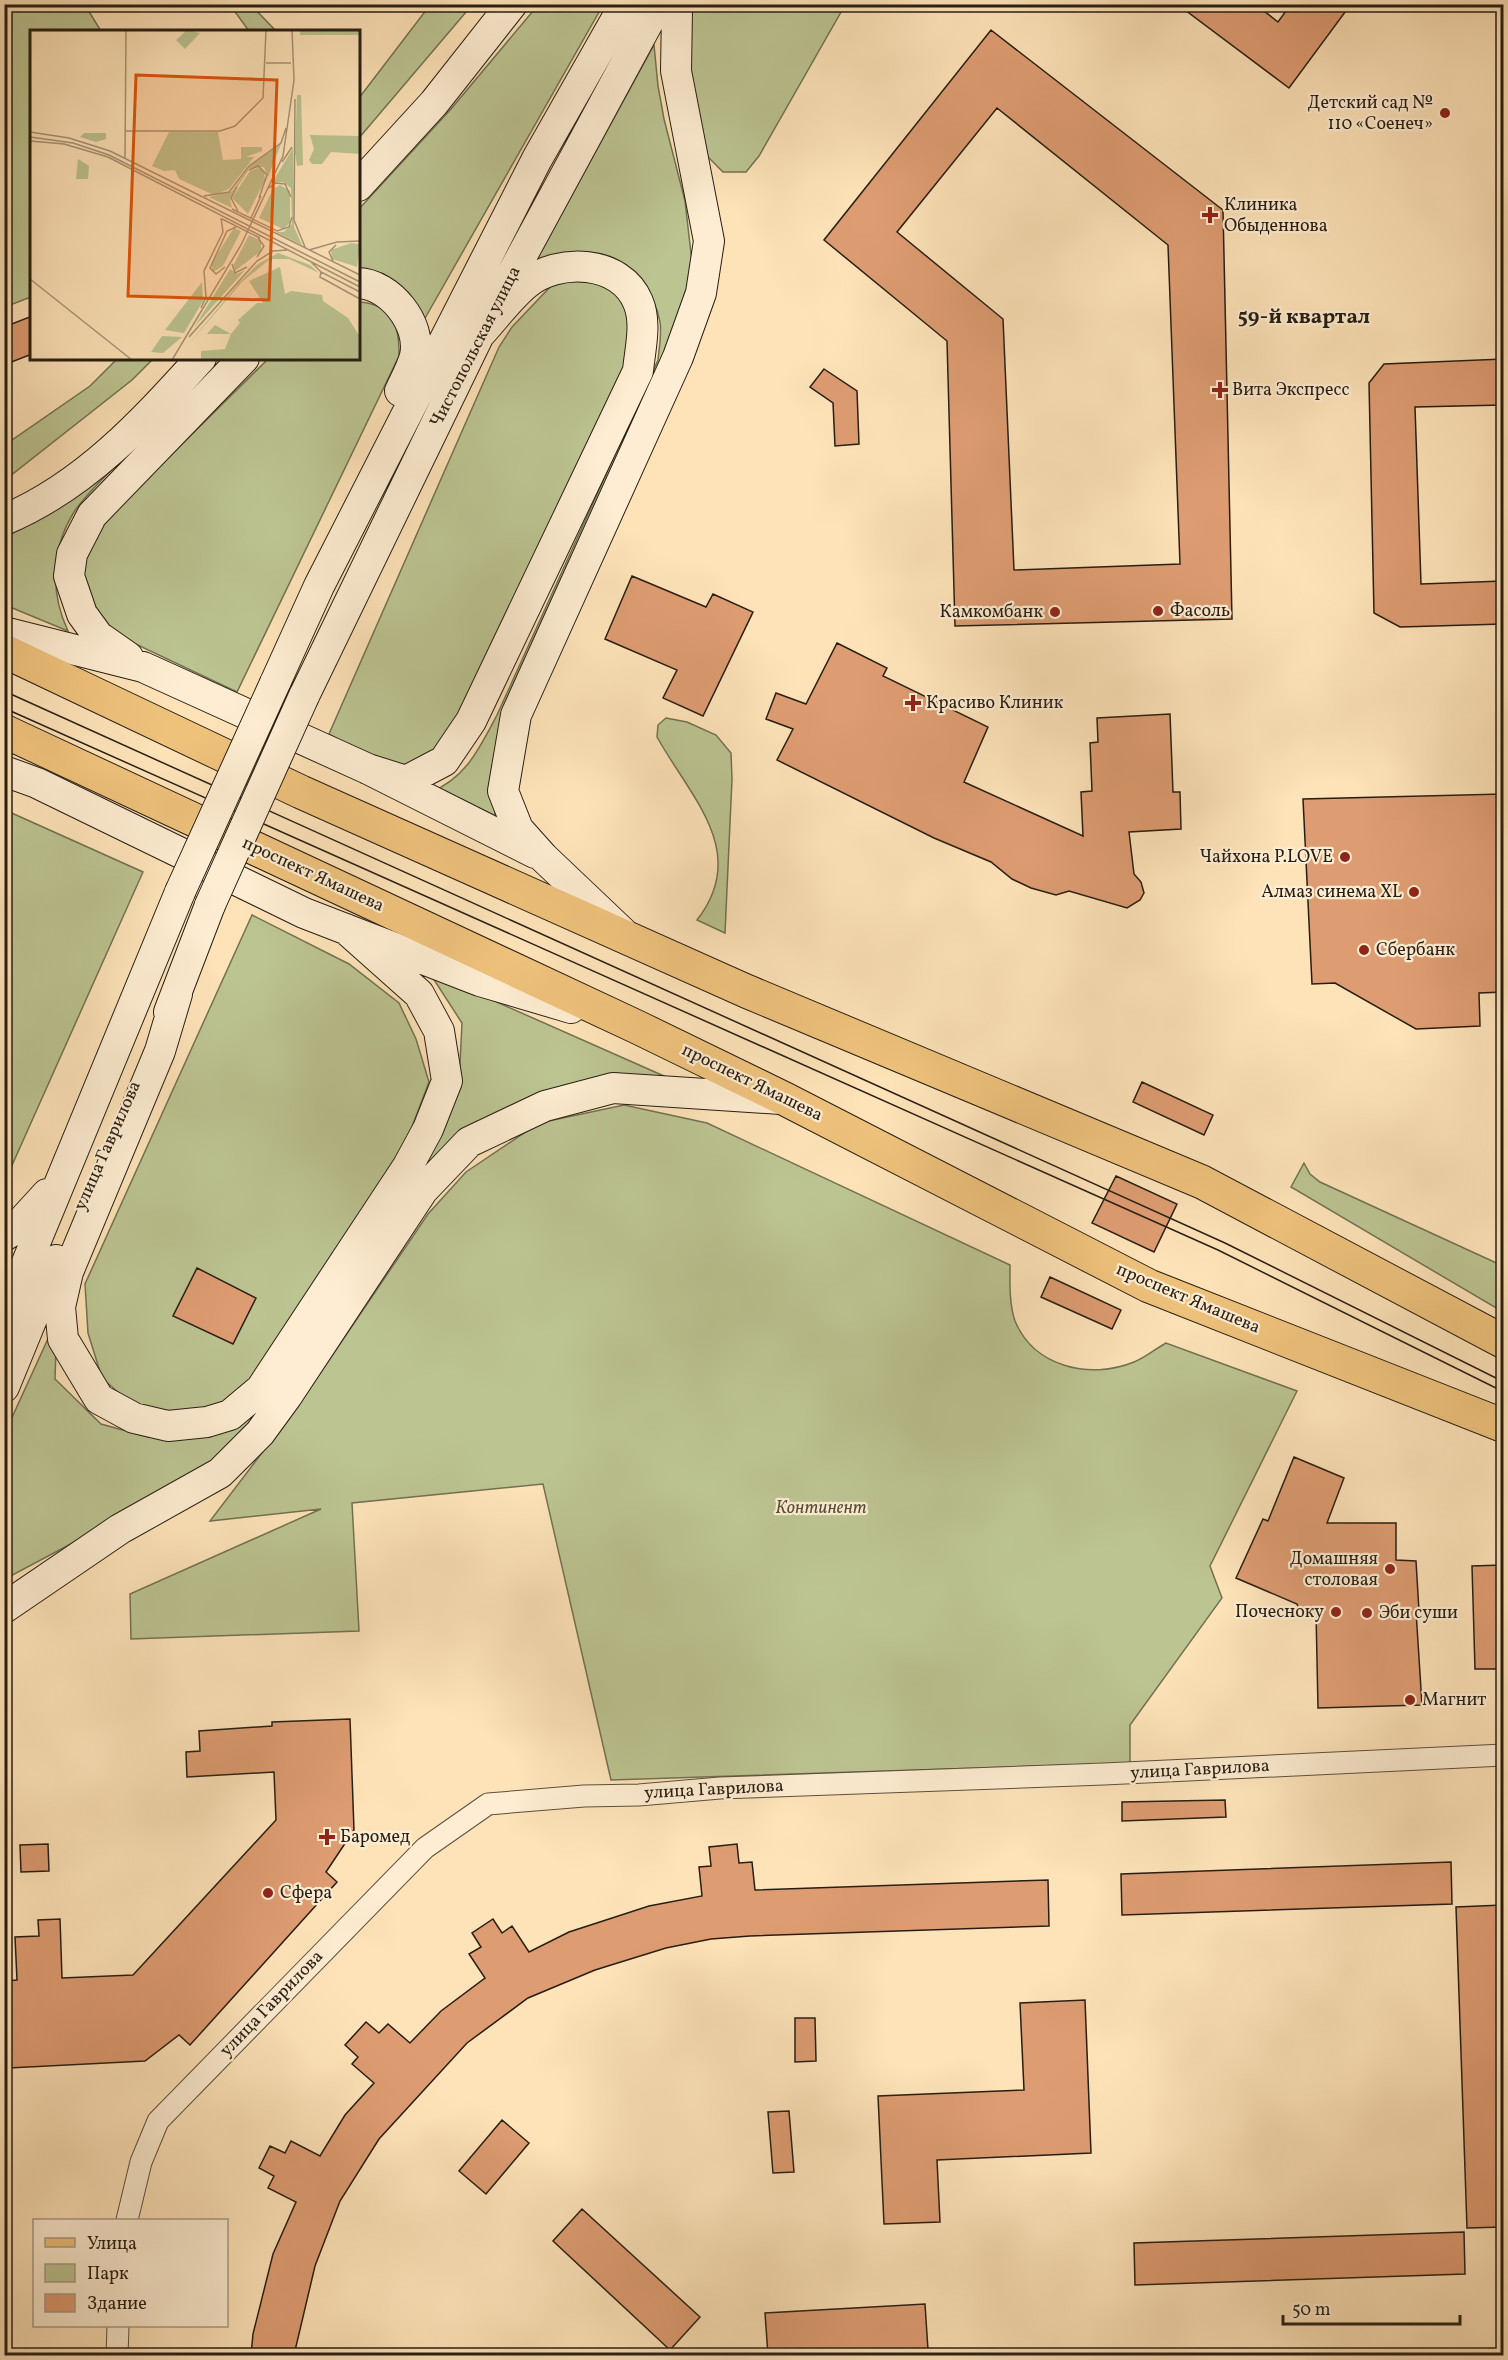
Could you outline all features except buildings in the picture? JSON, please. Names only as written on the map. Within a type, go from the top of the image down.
[{"type":"main road","points":[[360,184],[434,103],[512,4]]},
{"type":"main road","name":"Чистопольская улица","points":[[275,683],[319,586],[537,159],[625,4]]},
{"type":"main road","name":"Чистопольская улица","points":[[210,905],[304,696],[479,335],[658,4]]},
{"type":"main road","points":[[627,936],[543,857],[519,829],[504,791],[516,715],[678,357],[701,293],[709,241],[676,70],[679,4]]},
{"type":"main road","points":[[368,769],[406,782],[444,761],[471,721],[638,371],[643,328],[638,302],[622,280],[599,270],[574,266],[555,269],[527,283],[479,335]]},
{"type":"main road","points":[[319,586],[415,355],[413,329],[403,308],[370,283],[360,283]]},
{"type":"main road","points":[[4,520],[36,506],[85,474],[144,420],[199,360]]},
{"type":"main road","points":[[142,667],[98,636],[82,614],[69,576],[72,554],[92,515],[242,360]]},
{"type":"main road","points":[[4,632],[142,667],[368,769],[543,857]]},
{"type":"main road","points":[[4,651],[301,792],[820,1024],[1202,1182],[1503,1342]]},
{"type":"main road","name":"улица Гаврилова","points":[[4,1318],[180,892],[275,683]]},
{"type":"main road","name":"проспект Ямашева","points":[[4,731],[637,1027],[785,1099],[1149,1286],[1503,1426]]},
{"type":"main road","points":[[4,762],[37,783]]},
{"type":"main road","points":[[4,771],[37,783],[304,913],[480,981],[637,1027]]},
{"type":"main road","name":"улица Гаврилова","points":[[4,1387],[48,1278],[177,994],[210,905]]},
{"type":"main road","points":[[177,994],[160,1051],[68,1272],[60,1307],[63,1339],[99,1400],[134,1418],[168,1426],[207,1422],[230,1414],[261,1389],[408,1166],[428,1129],[447,1081],[439,1031],[419,994],[346,929]]},
{"type":"main road","points":[[4,1608],[120,1529],[220,1473],[260,1433],[287,1396],[423,1190],[469,1142],[545,1106],[613,1089],[785,1099]]},
{"type":"main road","points":[[4,1236],[14,1230],[61,1179]]},
{"type":"street","name":"улица Гаврилова","points":[[127,2219],[141,2162],[158,2121],[424,1848],[488,1804],[720,1788],[1104,1774],[1503,1755]]},
{"type":"street","points":[[117,2355],[118,2327]]},
{"type":"green space","points":[[5,4],[85,5],[100,30],[30,30],[30,297],[5,307]]},
{"type":"green space","points":[[230,5],[251,5],[275,30],[248,30]]},
{"type":"green space","points":[[430,5],[472,5],[360,137],[360,97]]},
{"type":"green space","points":[[538,5],[603,5],[424,320],[360,272],[360,208],[451,109]]},
{"type":"green space","points":[[690,5],[845,5],[759,156],[746,172],[723,172],[706,155],[687,67]]},
{"type":"green space","points":[[654,45],[664,119],[685,201],[692,262],[685,305],[494,772],[495,823],[429,793],[442,787],[462,771],[477,751],[497,715],[658,360],[661,336],[660,322],[653,300],[640,280],[623,263],[613,257],[586,252],[537,259]]},
{"type":"green space","points":[[570,281],[607,287],[618,295],[624,305],[627,318],[630,369],[442,747],[421,763],[409,765],[398,764],[359,750],[329,734],[499,347],[512,327],[551,286]]},
{"type":"green space","points":[[360,302],[379,307],[392,318],[398,335],[399,356],[237,692],[110,632],[96,615],[86,591],[81,564],[100,525],[267,360],[360,360]]},
{"type":"green space","points":[[116,360],[152,360],[132,380],[5,478],[5,445],[90,386]]},
{"type":"green space","points":[[120,461],[74,512],[61,541],[57,556],[56,586],[58,602],[68,631],[5,605],[5,537],[65,502]]},
{"type":"green space","points":[[666,718],[687,722],[716,735],[731,753],[732,779],[725,933],[697,920],[712,895],[718,871],[717,848],[710,826],[699,804],[657,737],[658,725]]},
{"type":"green space","points":[[5,810],[143,872],[5,1181]]},
{"type":"green space","points":[[252,915],[349,964],[399,1003],[416,1039],[429,1082],[410,1132],[386,1177],[253,1380],[211,1410],[166,1415],[129,1402],[102,1378],[88,1333],[85,1284]]},
{"type":"green space","points":[[429,972],[682,1084],[504,1110],[253,1424],[206,1472],[5,1579],[4,1435],[57,1319],[55,1379],[101,1424],[148,1437],[210,1436],[459,1083],[462,1023]]},
{"type":"green space","name":"Континент","points":[[624,1105],[707,1123],[1010,1265],[1011,1300],[1015,1321],[1024,1337],[1035,1349],[1065,1366],[1100,1370],[1117,1367],[1138,1360],[1166,1343],[1297,1391],[1210,1566],[1222,1598],[1130,1725],[1130,1763],[611,1780],[543,1484],[352,1503],[359,1631],[131,1639],[130,1594],[321,1509],[210,1521],[300,1403],[428,1214],[466,1172],[539,1123]]},
{"type":"green space","points":[[1304,1163],[1310,1174],[1320,1182],[1503,1266],[1503,1312],[1291,1187]]},
{"type":"tram line","points":[[4,691],[1225,1243],[1504,1382]]},
{"type":"tram line","points":[[4,708],[1218,1250],[1504,1392]]},
{"type":"place","name":"Детский сад № 110 «Соенеч»","points":[[1445,113]]},
{"type":"place","name":"Клиника Обыденнова","points":[[1210,215]]},
{"type":"place","name":"Вита Экспресс","points":[[1220,390]]},
{"type":"place","name":"Фасоль","points":[[1158,611]]},
{"type":"place","name":"Камкомбанк","points":[[1055,612]]},
{"type":"place","name":"Красиво Клиник","points":[[913,703]]},
{"type":"place","name":"Чайхона P.LOVE","points":[[1345,857]]},
{"type":"place","name":"Алмаз синема XL","points":[[1414,892]]},
{"type":"place","name":"Сбербанк","points":[[1364,950]]},
{"type":"place","name":"Домашняя столовая","points":[[1390,1569]]},
{"type":"place","name":"Почесноку","points":[[1336,1612]]},
{"type":"place","name":"Эби суши","points":[[1367,1613]]},
{"type":"place","name":"Магнит","points":[[1410,1700]]},
{"type":"place","name":"Баромед","points":[[327,1837]]},
{"type":"place","name":"Сфера","points":[[268,1893]]},
{"type":"district","name":"59-й квартал","points":[[1304,317]]}]
